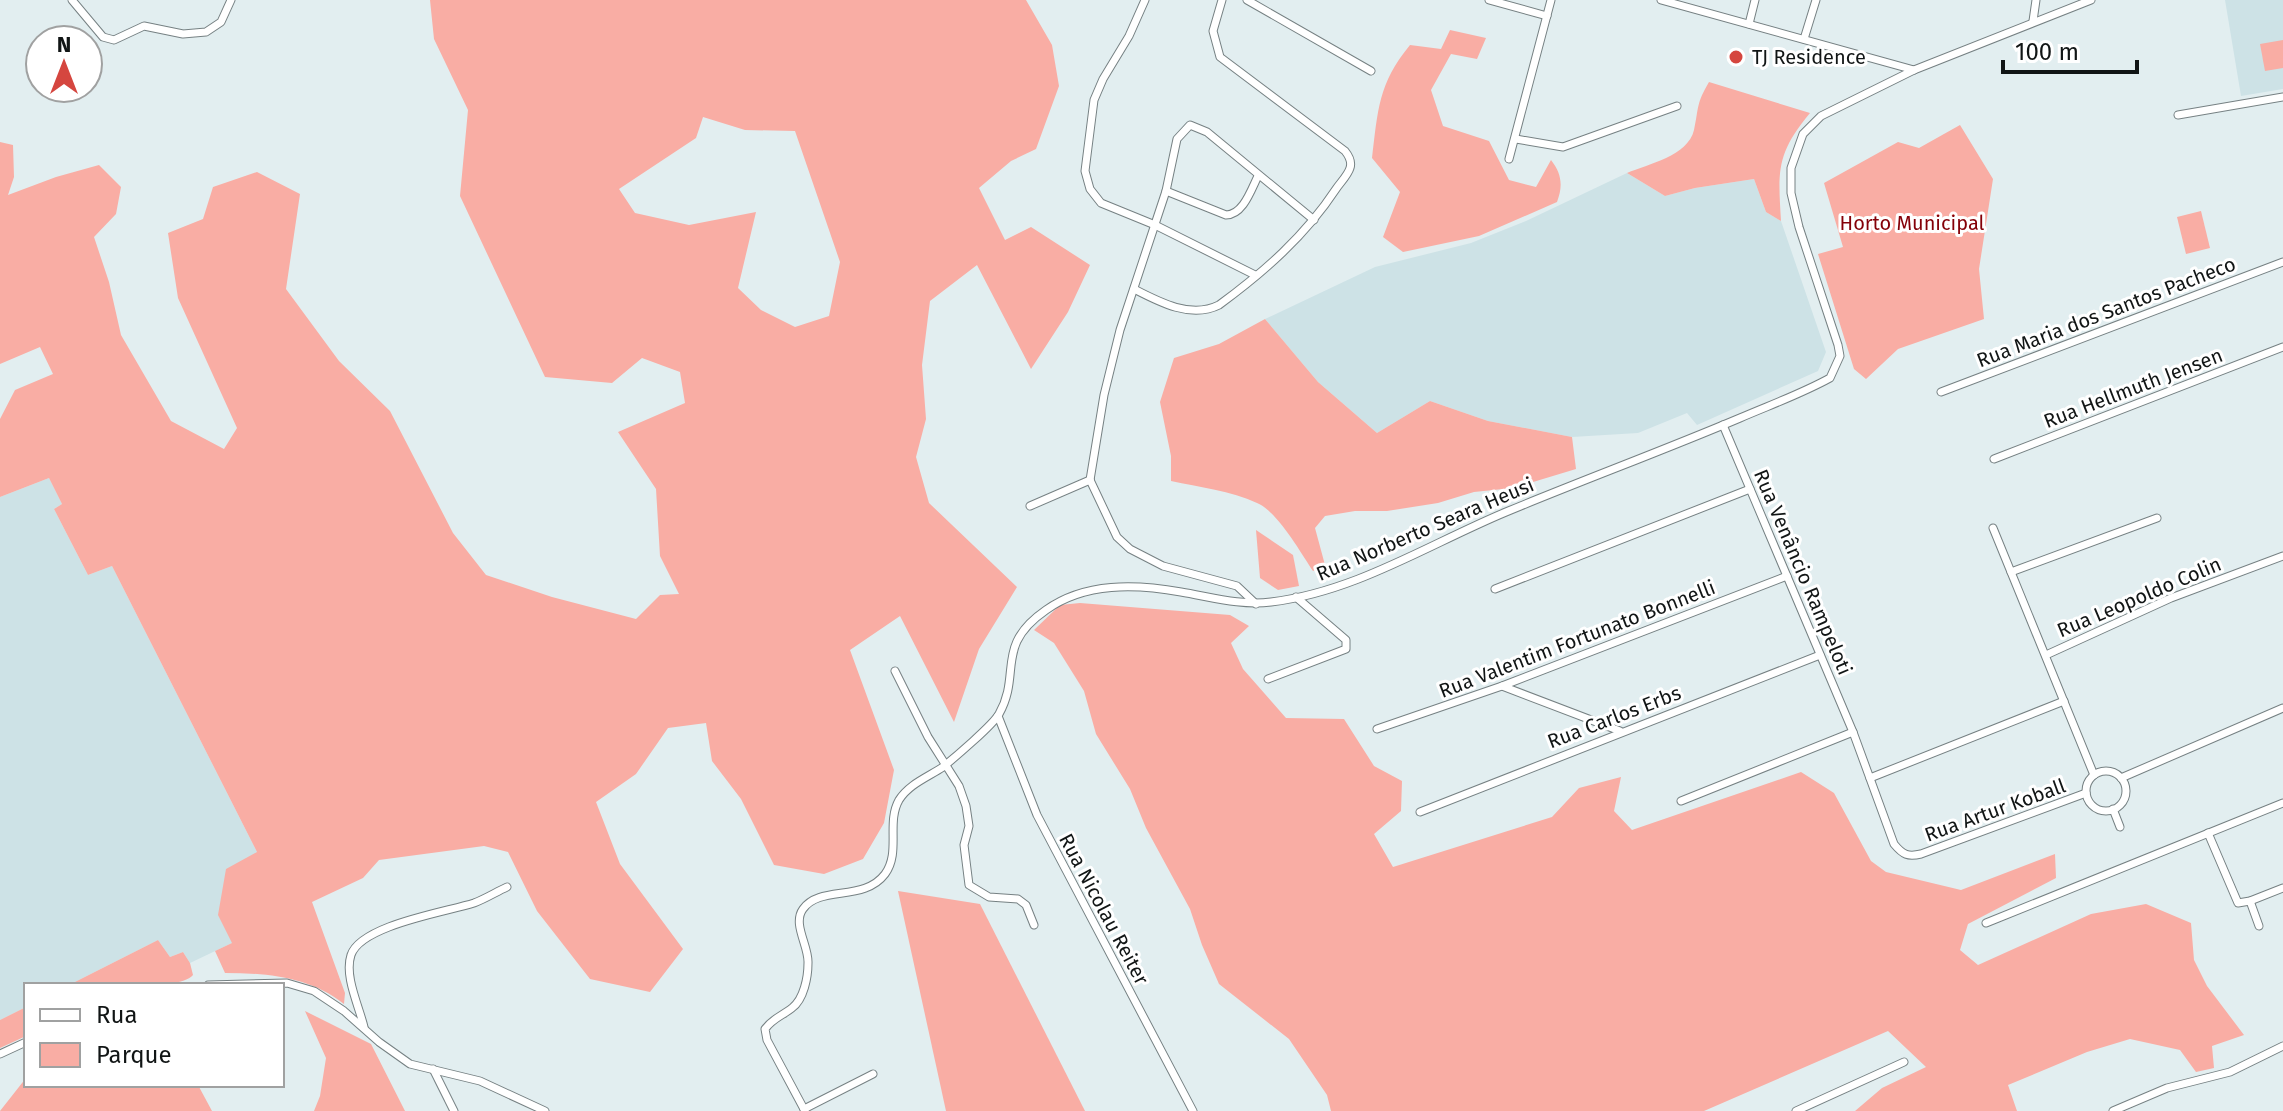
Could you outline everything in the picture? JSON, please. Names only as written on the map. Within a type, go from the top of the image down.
[{"type":"street","points":[[72,0],[103,37],[114,40],[144,26],[183,34],[206,32],[221,22],[231,0]]},
{"type":"street","points":[[1145,0],[1094,100],[1085,171],[1090,189],[1101,203],[1155,225],[1255,275]]},
{"type":"street","points":[[1134,289],[1165,304],[1196,310],[1211,309],[1279,257],[1314,220],[1351,167],[1350,157],[1345,151],[1220,57],[1213,31],[1222,0]]},
{"type":"street","points":[[1247,0],[1371,71]]},
{"type":"street","points":[[1489,0],[1547,16]]},
{"type":"street","points":[[1509,159],[1551,0]]},
{"type":"street","points":[[1749,24],[1755,0]]},
{"type":"street","points":[[1804,39],[1816,0]]},
{"type":"street","points":[[2033,21],[2036,0]]},
{"type":"street","name":"Rua Norberto Seara Heusi","points":[[998,716],[1017,639],[1027,625],[1059,601],[1104,588],[1129,587],[1180,591],[1256,604],[1351,582],[1502,513],[1723,425],[1830,378],[1840,356],[1838,345],[1799,227],[1791,193],[1793,156],[1803,134],[1821,116],[1914,70],[2091,0]]},
{"type":"street","points":[[1666,1],[1914,70]]},
{"type":"street","points":[[2178,115],[2283,97]]},
{"type":"street","points":[[1516,139],[1563,147],[1677,106]]},
{"type":"street","points":[[1256,604],[1237,586],[1163,566],[1130,549],[1117,537],[1090,480],[1110,366],[1166,191],[1177,139],[1190,125],[1207,132],[1314,220]]},
{"type":"street","points":[[1166,191],[1233,215],[1239,211],[1258,176]]},
{"type":"street","name":"Rua Maria dos Santos Pacheco","points":[[1941,392],[2283,262]]},
{"type":"street","name":"Rua Hellmuth Jensen","points":[[1994,459],[2283,347]]},
{"type":"street","name":"Rua Venâncio Rampeloti","points":[[1723,425],[1853,732]]},
{"type":"street","points":[[1030,506],[1090,480]]},
{"type":"street","points":[[1495,589],[1750,489]]},
{"type":"street","points":[[2011,572],[2157,518]]},
{"type":"street","name":"Rua Leopoldo Colin","points":[[1993,528],[2046,655],[2171,598],[2283,556]]},
{"type":"street","name":"Rua Valentim Fortunato Bonnelli","points":[[1377,729],[1502,686],[1787,576]]},
{"type":"street","points":[[1268,679],[1346,649],[1346,640],[1296,597]]},
{"type":"street","name":"Rua Carlos Erbs","points":[[1420,812],[1820,655]]},
{"type":"street","points":[[2046,655],[2094,775]]},
{"type":"street","points":[[895,671],[928,737],[959,786],[966,806],[969,826],[964,845],[969,885],[989,897],[1018,899],[1026,905],[1034,925]]},
{"type":"street","points":[[1502,686],[1620,731]]},
{"type":"street","points":[[1870,778],[2064,701]]},
{"type":"street","points":[[2121,778],[2283,708]]},
{"type":"street","points":[[873,1074],[805,1110],[767,1040],[765,1029],[771,1021],[793,1008],[804,988],[808,951],[799,917],[814,900],[861,890],[887,872],[894,849],[893,821],[901,797],[909,788],[945,765],[998,716]]},
{"type":"street","name":"Rua Nicolau Reiter","points":[[998,716],[1037,815],[1193,1111]]},
{"type":"street","points":[[1681,801],[1853,732]]},
{"type":"street","name":"Rua Artur Koball","points":[[1853,732],[1894,844],[1901,853],[1909,856],[2086,793]]},
{"type":"street","points":[[2108,771],[2121,778],[2125,785],[2124,799],[2113,809],[2092,806],[2086,793],[2089,780],[2094,775],[2108,771]]},
{"type":"street","points":[[1986,923],[2283,803]]},
{"type":"street","points":[[2113,809],[2120,827]]},
{"type":"street","points":[[2208,833],[2238,903],[2283,888]]},
{"type":"street","points":[[364,1027],[349,971],[351,953],[358,944],[383,928],[476,902],[507,887]]},
{"type":"street","points":[[2250,901],[2259,926]]},
{"type":"street","points":[[284,983],[314,991],[410,1064],[480,1081],[545,1111]]},
{"type":"street","points":[[0,1054],[24,1043]]},
{"type":"street","points":[[2113,1111],[2167,1088],[2230,1072],[2283,1046]]},
{"type":"street","points":[[1796,1111],[1904,1062]]},
{"type":"street","points":[[433,1069],[454,1111]]},
{"type":"shaded area","points":[[2225,0],[2283,0],[2283,89],[2241,96]]},
{"type":"shaded area","points":[[1627,173],[1665,196],[1754,179],[1766,212],[1781,221],[1826,352],[1818,371],[1697,425],[1687,413],[1638,433],[1572,437],[1488,421],[1430,401],[1377,433],[1318,382],[1265,319],[1375,267],[1471,243],[1526,221]]},
{"type":"shaded area","points":[[49,478],[62,504],[54,509],[88,575],[112,566],[257,852],[232,943],[190,963],[183,952],[170,957],[158,940],[73,983],[24,983],[24,1008],[0,1020],[0,497]]},
{"type":"green space","points":[[430,0],[1026,0],[1052,45],[1059,86],[1036,149],[1011,161],[979,188],[1005,240],[1031,227],[1090,265],[1068,312],[1031,369],[977,265],[930,301],[922,365],[926,419],[916,457],[929,503],[1017,587],[979,649],[954,722],[900,616],[850,650],[894,770],[884,823],[863,859],[824,874],[774,865],[741,799],[712,761],[706,723],[668,728],[636,774],[596,802],[620,864],[683,949],[650,992],[590,979],[537,911],[508,852],[484,846],[379,860],[363,878],[312,902],[345,993],[344,1004],[317,988],[288,978],[225,973],[215,951],[232,943],[218,915],[226,869],[257,852],[112,566],[88,575],[54,509],[62,504],[49,478],[0,497],[0,419],[15,390],[53,374],[40,347],[0,364],[0,142],[13,145],[14,177],[8,195],[99,165],[121,187],[116,214],[94,237],[109,282],[121,335],[171,421],[224,449],[237,428],[178,298],[168,233],[203,219],[213,187],[257,172],[300,194],[286,289],[339,361],[390,411],[453,533],[486,575],[552,597],[636,619],[660,595],[679,594],[660,556],[656,489],[618,432],[685,403],[680,372],[642,358],[612,383],[545,377],[460,196],[468,110],[434,39]],"holes":[[[703,117],[745,130],[795,131],[840,262],[829,316],[795,327],[761,310],[738,288],[756,212],[689,225],[635,213],[619,189],[696,138]]]},
{"type":"green space","points":[[1450,30],[1486,38],[1477,59],[1451,54],[1431,90],[1443,126],[1489,141],[1509,180],[1536,187],[1551,160],[1559,175],[1560,191],[1557,202],[1479,236],[1403,252],[1383,237],[1400,192],[1372,158],[1378,111],[1391,72],[1410,45],[1441,49]]},
{"type":"green space","points":[[2283,40],[2283,68],[2265,71],[2260,44]]},
{"type":"green space","points":[[1709,82],[1810,113],[1785,152],[1779,189],[1781,221],[1766,212],[1754,179],[1665,196],[1627,173],[1666,158],[1684,146],[1694,130],[1700,101]]},
{"type":"green space","name":"Horto Municipal","points":[[1960,125],[1993,179],[1979,269],[1984,319],[1898,349],[1866,379],[1854,369],[1818,254],[1843,247],[1824,183],[1898,142],[1919,148]]},
{"type":"green space","points":[[2201,211],[2210,248],[2186,254],[2177,217]]},
{"type":"green space","points":[[1265,319],[1318,382],[1377,433],[1430,401],[1488,421],[1572,437],[1576,469],[1513,488],[1474,492],[1438,503],[1325,516],[1315,528],[1325,565],[1313,571],[1288,533],[1265,507],[1237,495],[1171,481],[1171,456],[1160,402],[1174,358],[1219,344]]},
{"type":"green space","points":[[1256,530],[1293,555],[1299,586],[1278,590],[1260,578]]},
{"type":"green space","points":[[1080,603],[1230,615],[1249,626],[1231,643],[1243,669],[1286,718],[1344,719],[1374,766],[1402,781],[1401,811],[1374,834],[1393,867],[1552,817],[1579,788],[1621,777],[1614,811],[1632,830],[1801,772],[1834,793],[1871,861],[1886,872],[1961,890],[2055,854],[2056,878],[1968,924],[1960,950],[1978,965],[2091,914],[2146,904],[2191,923],[2194,960],[2207,986],[2244,1035],[2212,1046],[2214,1068],[2196,1072],[2180,1050],[2130,1039],[2087,1052],[2008,1085],[2017,1111],[1855,1111],[1882,1088],[1926,1067],[1888,1031],[1704,1111],[1331,1111],[1327,1095],[1289,1039],[1219,984],[1190,909],[1146,828],[1130,789],[1096,734],[1084,691],[1054,643],[1034,630],[1060,605]]},
{"type":"green space","points":[[898,891],[980,904],[1085,1111],[946,1111]]},
{"type":"green space","points":[[158,940],[170,957],[183,952],[193,975],[174,983],[73,983]]},
{"type":"green space","points":[[24,1008],[24,1037],[0,1048],[0,1020]]},
{"type":"green space","points":[[305,1011],[371,1044],[405,1111],[314,1111],[320,1096],[326,1058]]},
{"type":"green space","points":[[24,1081],[24,1087],[199,1087],[212,1111],[0,1111]]},
{"type":"place","name":"TJ Residence","points":[[1736,57]]}]
